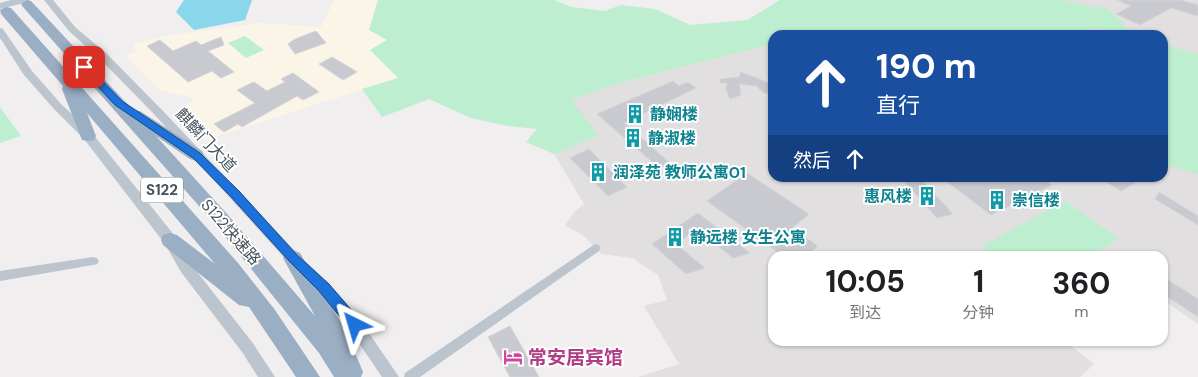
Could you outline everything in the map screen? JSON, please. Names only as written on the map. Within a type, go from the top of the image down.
[{"type":"highway","name":"S122快速路","points":[[25,2],[118,103],[278,286],[327,346],[346,377]]},
{"type":"highway","name":"S122快速路","points":[[3,8],[231,269],[268,316],[309,377]]},
{"type":"highway","points":[[65,77],[88,136]]},
{"type":"highway","points":[[118,103],[196,155]]},
{"type":"highway","points":[[170,240],[268,316]]},
{"type":"highway","points":[[293,258],[338,338],[354,377]]},
{"type":"main road","points":[[3,8],[25,2]]},
{"type":"street","name":"麒麟门大道","points":[[48,0],[72,29],[103,56],[235,194],[293,258],[324,288],[355,325],[391,377]]},
{"type":"street","points":[[0,31],[28,73],[58,108],[88,136],[170,240],[186,268],[267,377]]},
{"type":"street","points":[[410,377],[595,248]]},
{"type":"street","points":[[0,276],[93,261]]},
{"type":"shaded area","points":[[334,0],[378,0],[369,30],[387,40],[371,50],[398,78],[206,140],[188,120],[187,104],[193,100],[189,95],[183,96],[161,90],[125,56],[137,51],[133,45],[164,36],[260,23],[321,27]]},
{"type":"shaded area","points":[[1062,0],[1198,0],[1198,324],[1168,303],[1168,251],[768,251],[768,346],[1071,346],[1094,364],[1080,377],[638,377],[679,364],[644,306],[667,300],[658,275],[632,258],[601,254],[583,235],[565,226],[574,212],[584,204],[554,154],[598,135],[570,100],[620,83],[768,45],[768,182],[1168,182],[1168,30],[1005,30]]},
{"type":"green space","points":[[378,0],[554,0],[572,7],[605,11],[621,5],[655,9],[690,25],[747,20],[780,0],[1062,0],[1097,8],[1104,6],[1129,29],[768,30],[768,45],[620,83],[571,100],[599,135],[554,154],[526,142],[537,129],[508,126],[471,118],[429,99],[382,117],[362,89],[398,78],[370,50],[387,40],[369,30]]},
{"type":"green space","points":[[245,36],[264,50],[246,58],[228,43]]},
{"type":"green space","points":[[1168,46],[1198,54],[1198,174],[1168,165]]},
{"type":"green space","points":[[0,107],[21,136],[0,143]]},
{"type":"green space","points":[[1065,201],[1119,239],[1099,251],[988,251],[982,246]]},
{"type":"water","points":[[184,0],[252,0],[245,20],[194,30],[176,12]]},
{"type":"building","points":[[1117,0],[1184,0],[1198,5],[1198,16],[1171,8],[1140,25],[1116,14],[1131,6]]},
{"type":"building","points":[[316,31],[326,43],[295,54],[288,44],[295,39]]},
{"type":"building","points":[[221,37],[224,45],[208,51],[234,72],[221,78],[212,71],[188,82],[147,46],[160,40],[173,51],[196,41],[201,45]]},
{"type":"building","points":[[332,57],[357,72],[343,80],[319,64]]},
{"type":"building","points":[[741,72],[768,82],[768,94],[764,93],[756,86],[739,84],[741,95],[730,99],[726,89],[727,83],[720,83],[720,79],[739,77]]},
{"type":"building","points":[[293,73],[319,92],[303,100],[297,96],[242,127],[238,124],[224,132],[214,124],[255,103],[237,90],[254,82],[267,91],[285,82],[281,79]]},
{"type":"building","points":[[673,81],[679,86],[688,82],[696,88],[624,123],[670,163],[659,168],[597,114]]},
{"type":"building","name":"润泽苑 教师公寓01","points":[[589,149],[627,187],[608,196],[570,158]]},
{"type":"building","points":[[747,173],[809,214],[792,228],[818,246],[812,251],[776,251],[707,201]]},
{"type":"building","name":"惠风楼","points":[[905,182],[924,182],[953,214],[937,218]]},
{"type":"building","name":"崇信楼","points":[[947,182],[1047,182],[1052,185],[991,215]]},
{"type":"building","points":[[1106,182],[1136,182],[1121,191]]},
{"type":"building","points":[[1159,192],[1198,216],[1198,225],[1155,199]]},
{"type":"building","name":"静远楼 女生公寓","points":[[698,213],[750,253],[733,258],[697,229],[676,244],[705,268],[686,274],[652,244]]},
{"type":"building","points":[[1168,280],[1198,299],[1198,317],[1168,297]]},
{"type":"building","name":"常安居宾馆","points":[[510,326],[539,377],[510,377],[488,337]]},
{"type":"place","name":"静娴楼","points":[[635,114]]},
{"type":"place","name":"静淑楼","points":[[633,138]]},
{"type":"place","name":"润泽苑 教师公寓01","points":[[598,172]]},
{"type":"place","name":"惠风楼","points":[[927,196]]},
{"type":"place","name":"崇信楼","points":[[997,200]]},
{"type":"place","name":"静远楼 女生公寓","points":[[675,237]]},
{"type":"place","name":"常安居宾馆","points":[[513,357]]},
{"type":"route","points":[[84,67],[118,103],[196,155],[235,194],[293,258],[324,288],[355,325]]}]
